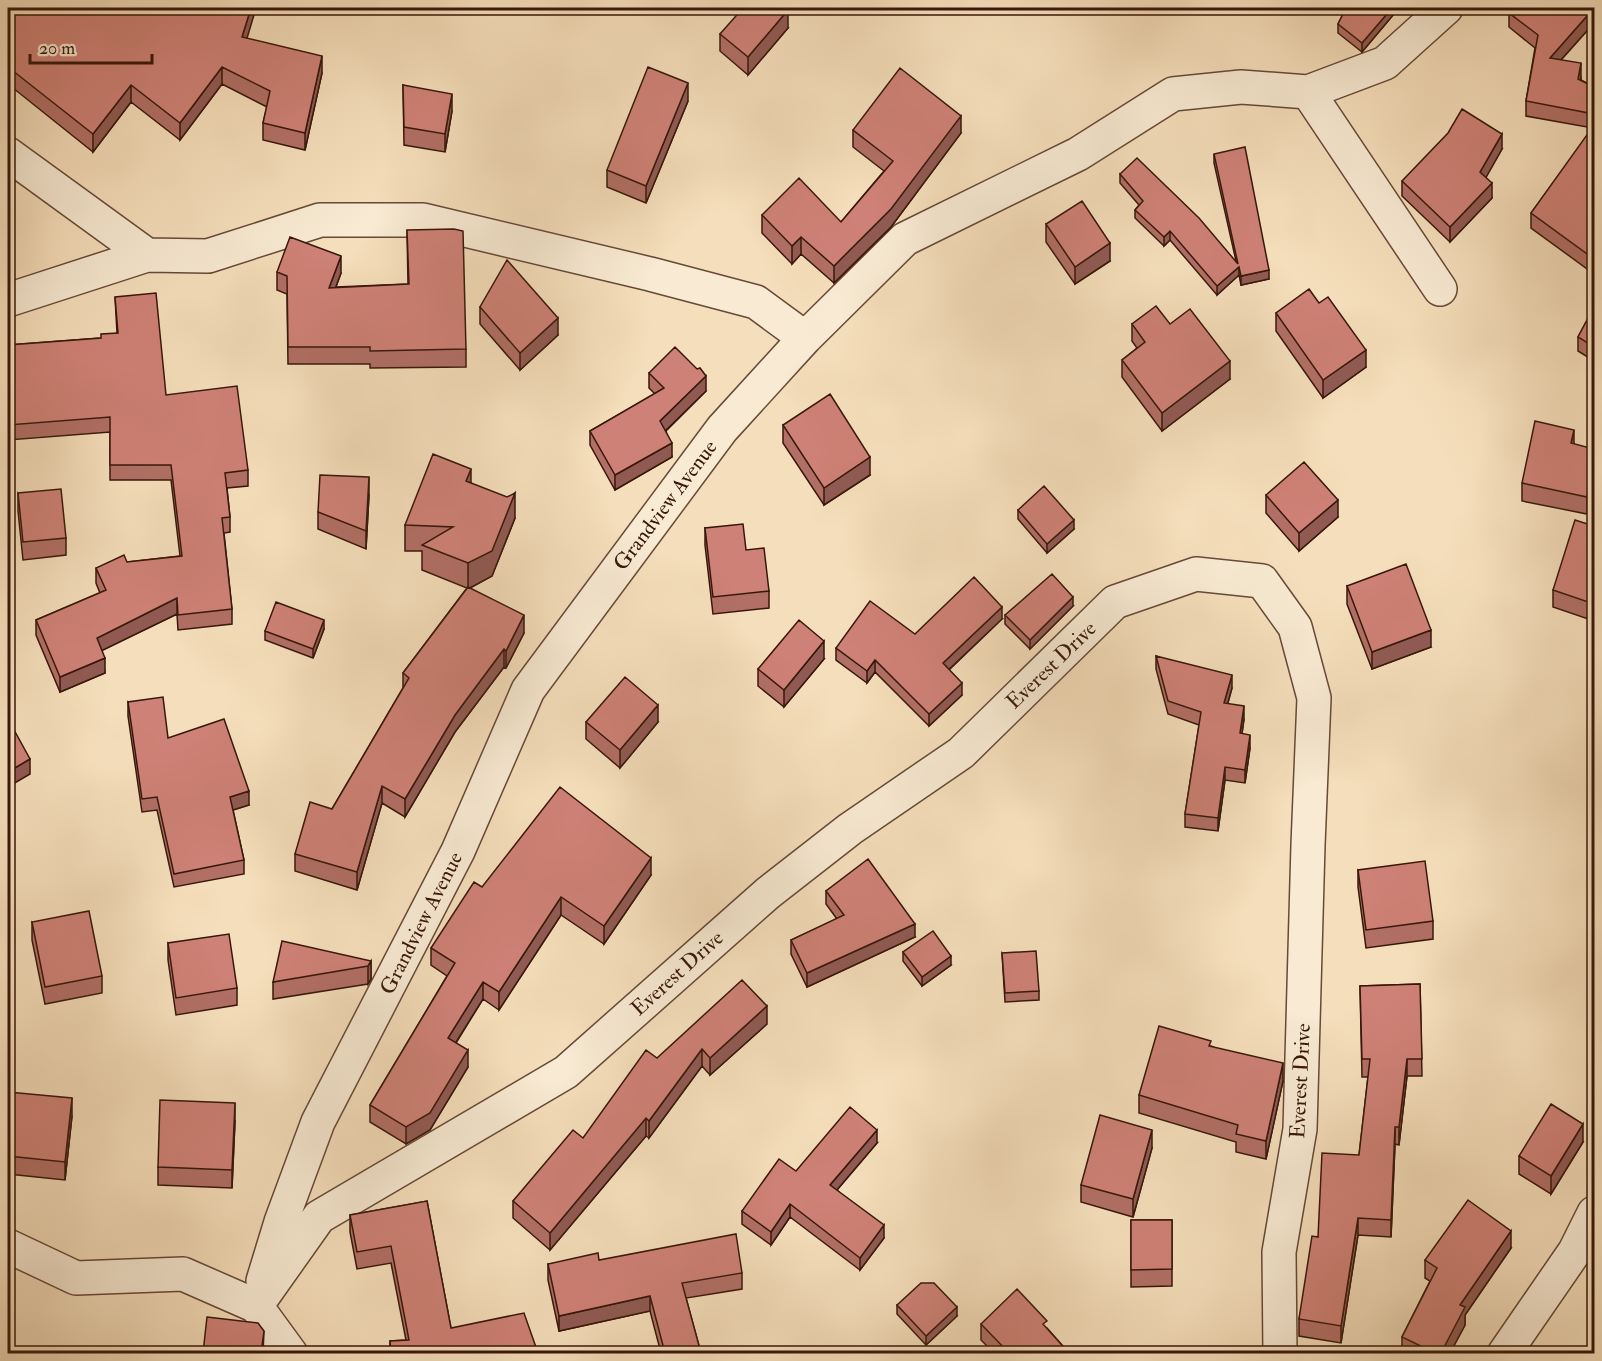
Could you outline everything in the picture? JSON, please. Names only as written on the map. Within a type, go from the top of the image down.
[{"type":"street","points":[[1440,289],[1308,92],[1385,63],[1446,8]]},
{"type":"street","name":"Grandview Avenue","points":[[256,1306],[281,1222],[318,1122],[458,851],[528,690],[722,429],[805,338],[904,239],[1078,154],[1173,94],[1241,87],[1308,92]]},
{"type":"street","points":[[8,154],[147,255]]},
{"type":"street","points":[[8,300],[147,255],[208,256],[320,220],[423,220],[650,274],[756,302],[805,338]]},
{"type":"street","name":"Everest Drive","points":[[256,1306],[319,1217],[566,1072],[768,893],[850,829],[961,753],[1114,602],[1196,574],[1262,581],[1295,627],[1314,698],[1300,1129],[1279,1252],[1280,1353]]},
{"type":"street","points":[[1504,1353],[1575,1251],[1594,1213]]},
{"type":"street","points":[[8,1246],[76,1278],[183,1274],[256,1306],[291,1353]]},
{"type":"building","points":[[8,8],[251,8],[242,37],[322,56],[305,133],[263,123],[270,91],[222,67],[180,123],[131,85],[93,134],[8,67]]},
{"type":"building","points":[[743,8],[784,8],[788,10],[748,57],[720,34]]},
{"type":"building","points":[[1346,8],[1392,8],[1362,43],[1338,24]]},
{"type":"building","points":[[1513,8],[1594,8],[1550,58],[1581,63],[1578,79],[1594,87],[1594,114],[1526,101],[1538,35],[1509,13]]},
{"type":"building","points":[[648,67],[688,83],[646,186],[607,170]]},
{"type":"building","points":[[900,68],[961,116],[891,209],[834,266],[801,237],[792,246],[762,215],[799,178],[841,222],[893,161],[853,130]]},
{"type":"building","points":[[403,85],[452,94],[445,134],[404,127]]},
{"type":"building","points":[[1462,109],[1502,134],[1480,172],[1492,183],[1450,227],[1402,181],[1448,133]]},
{"type":"building","points":[[1594,125],[1594,259],[1531,213]]},
{"type":"building","points":[[1245,147],[1269,270],[1241,276],[1239,267],[1217,286],[1170,231],[1164,237],[1135,210],[1143,201],[1120,174],[1137,158],[1199,218],[1238,264],[1214,154]]},
{"type":"building","points":[[1082,201],[1110,243],[1075,267],[1046,224]]},
{"type":"building","points":[[454,229],[463,231],[466,349],[370,351],[370,347],[288,347],[287,276],[277,272],[290,237],[341,256],[329,288],[409,284],[407,230]]},
{"type":"building","points":[[507,260],[558,318],[520,353],[480,307]]},
{"type":"building","points":[[1309,289],[1319,303],[1328,297],[1366,350],[1323,380],[1276,313]]},
{"type":"building","points":[[156,293],[166,395],[237,386],[248,470],[225,473],[230,517],[222,518],[232,609],[178,615],[177,598],[97,638],[105,658],[60,677],[36,620],[106,590],[96,568],[124,555],[127,562],[182,556],[171,465],[110,465],[110,417],[8,425],[8,345],[101,338],[101,334],[118,333],[115,297]]},
{"type":"building","points":[[1156,306],[1170,324],[1190,309],[1230,361],[1162,413],[1122,360],[1145,342],[1132,324]]},
{"type":"building","points":[[1594,307],[1594,347],[1578,337]]},
{"type":"building","points":[[675,347],[706,376],[660,421],[672,443],[615,475],[590,431],[664,388],[649,373]]},
{"type":"building","points":[[830,394],[870,457],[824,488],[783,425]]},
{"type":"building","points":[[1535,421],[1574,430],[1571,443],[1594,449],[1587,497],[1522,483]]},
{"type":"building","points":[[433,454],[471,469],[466,481],[507,497],[515,493],[492,551],[468,563],[422,545],[453,527],[405,525]]},
{"type":"building","points":[[1304,462],[1338,500],[1299,533],[1266,495]]},
{"type":"building","points":[[320,475],[369,477],[366,531],[318,512]]},
{"type":"building","points":[[1044,486],[1074,520],[1047,544],[1018,510]]},
{"type":"building","points":[[61,489],[66,538],[23,542],[18,493]]},
{"type":"building","points":[[1575,520],[1594,526],[1594,604],[1553,590]]},
{"type":"building","points":[[743,524],[746,550],[764,548],[769,591],[713,597],[705,528]]},
{"type":"building","points":[[1406,564],[1431,630],[1372,652],[1347,586]]},
{"type":"building","points":[[1052,574],[1073,597],[1030,640],[1005,615]]},
{"type":"building","points":[[974,577],[1002,607],[943,663],[962,683],[929,714],[875,660],[867,671],[836,648],[870,601],[915,634]]},
{"type":"building","points":[[468,587],[524,615],[506,651],[504,649],[455,715],[405,799],[382,786],[357,872],[295,854],[310,802],[332,809],[409,678],[403,673]]},
{"type":"building","points":[[276,602],[324,620],[313,649],[265,631]]},
{"type":"building","points":[[799,620],[824,641],[784,690],[758,669]]},
{"type":"building","points":[[1156,656],[1232,675],[1224,703],[1244,706],[1240,733],[1250,735],[1245,770],[1225,767],[1218,818],[1185,814],[1201,712],[1168,701]]},
{"type":"building","points":[[625,677],[658,705],[620,750],[586,722]]},
{"type":"building","points":[[163,697],[168,738],[224,719],[249,791],[230,797],[244,860],[174,874],[157,797],[142,799],[128,702]]},
{"type":"building","points":[[8,719],[30,759],[8,772]]},
{"type":"building","points":[[560,787],[651,858],[604,926],[561,897],[499,992],[483,982],[448,1038],[468,1050],[430,1113],[406,1127],[370,1105],[455,963],[431,948],[474,882],[482,887]]},
{"type":"building","points":[[868,859],[915,924],[807,973],[791,940],[844,915],[826,891]]},
{"type":"building","points":[[1425,861],[1433,921],[1366,930],[1358,870]]},
{"type":"building","points":[[89,911],[102,976],[45,987],[32,922]]},
{"type":"building","points":[[933,931],[951,956],[922,977],[903,952]]},
{"type":"building","points":[[229,934],[237,988],[176,998],[168,943]]},
{"type":"building","points":[[282,941],[371,961],[368,966],[273,982]]},
{"type":"building","points":[[1036,951],[1039,991],[1005,993],[1002,953]]},
{"type":"building","points":[[742,980],[767,1006],[710,1058],[702,1049],[649,1121],[646,1118],[550,1233],[513,1201],[573,1130],[583,1138],[646,1050],[657,1058]]},
{"type":"building","points":[[1420,984],[1422,1059],[1407,1059],[1399,1127],[1395,1127],[1391,1220],[1358,1218],[1341,1326],[1299,1319],[1312,1236],[1318,1237],[1322,1153],[1359,1155],[1370,1059],[1362,1059],[1360,986]]},
{"type":"building","points":[[1159,1026],[1211,1041],[1209,1046],[1283,1063],[1266,1141],[1236,1134],[1238,1125],[1139,1095]]},
{"type":"building","points":[[8,1092],[72,1098],[65,1162],[8,1156]]},
{"type":"building","points":[[160,1100],[235,1103],[232,1170],[158,1167]]},
{"type":"building","points":[[1551,1104],[1583,1124],[1551,1176],[1519,1156]]},
{"type":"building","points":[[850,1107],[877,1130],[830,1185],[884,1225],[860,1258],[790,1204],[771,1232],[742,1211],[779,1159],[796,1171]]},
{"type":"building","points":[[1100,1115],[1152,1130],[1133,1199],[1081,1185]]},
{"type":"building","points":[[1468,1200],[1511,1231],[1460,1305],[1465,1307],[1441,1353],[1435,1353],[1402,1337],[1437,1268],[1425,1260]]},
{"type":"building","points":[[427,1201],[451,1328],[524,1313],[538,1353],[391,1353],[390,1341],[409,1340],[391,1246],[357,1252],[350,1215]]},
{"type":"building","points":[[1131,1220],[1172,1220],[1172,1269],[1131,1270]]},
{"type":"building","points":[[736,1234],[742,1273],[682,1283],[701,1353],[665,1353],[650,1296],[559,1316],[548,1264],[598,1253],[599,1260]]},
{"type":"building","points":[[921,1283],[934,1283],[957,1307],[926,1336],[897,1305]]},
{"type":"building","points":[[1017,1289],[1047,1321],[1043,1324],[1069,1353],[1009,1353],[981,1324]]},
{"type":"building","points":[[1594,1300],[1594,1312],[1589,1307]]},
{"type":"building","points":[[207,1317],[258,1323],[264,1331],[261,1353],[203,1353]]}]
